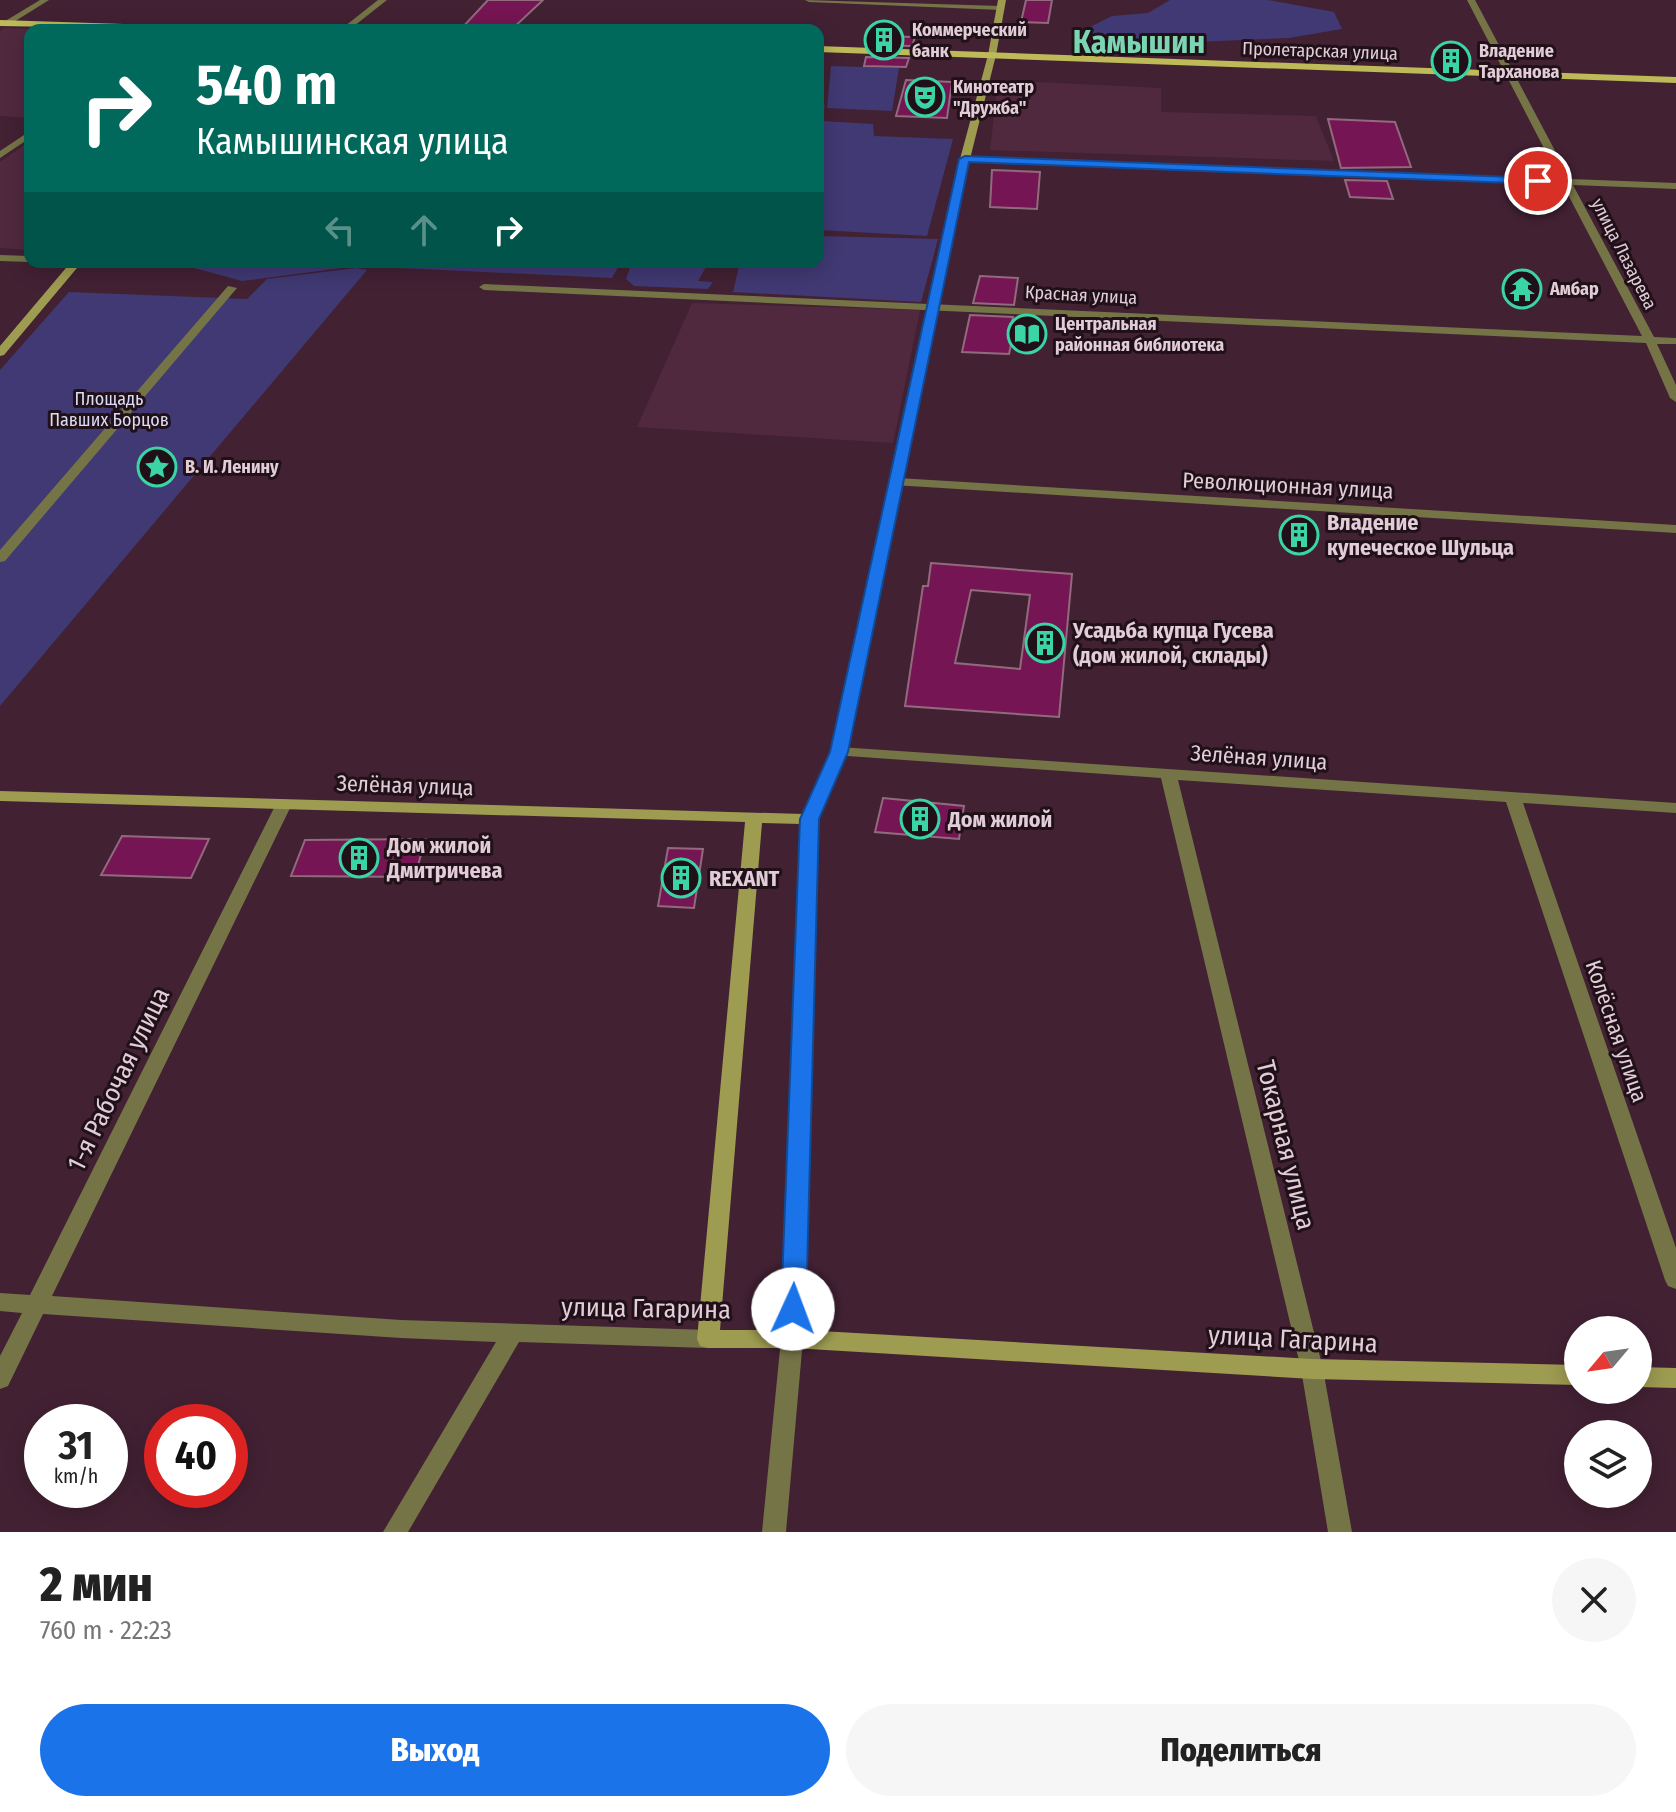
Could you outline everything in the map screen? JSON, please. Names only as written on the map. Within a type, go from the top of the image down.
[{"type":"main road","points":[[3,23],[33,24]]},
{"type":"main road","name":"Пролетарская улица","points":[[824,49],[1676,80]]},
{"type":"street","points":[[3,23],[45,0]]},
{"type":"street","points":[[352,24],[383,0]]},
{"type":"street","points":[[774,1532],[792,1339],[809,819],[839,752],[1001,4],[809,0]]},
{"type":"street","name":"улица Лазарева","points":[[1471,0],[1650,340],[1676,398]]},
{"type":"street","points":[[0,155],[24,138]]},
{"type":"street","points":[[965,159],[1676,186]]},
{"type":"street","points":[[0,258],[24,259]]},
{"type":"street","points":[[0,353],[72,268]]},
{"type":"street","name":"Красная улица","points":[[484,287],[1676,341]]},
{"type":"street","points":[[0,558],[232,288]]},
{"type":"street","name":"Революционная улица","points":[[898,482],[1676,529]]},
{"type":"street","name":"Зелёная улица","points":[[839,752],[1676,808]]},
{"type":"street","name":"Токарная улица","points":[[1168,772],[1312,1369],[1340,1532]]},
{"type":"street","name":"Зелёная улица","points":[[0,796],[809,819]]},
{"type":"street","name":"Колёсная улица","points":[[1512,796],[1676,1280]]},
{"type":"street","name":"1-я Рабочая улица","points":[[0,1379],[284,804]]},
{"type":"street","points":[[708,1339],[754,817]]},
{"type":"street","name":"улица Гагарина","points":[[0,1302],[401,1329],[792,1339],[1312,1369],[1564,1375]]},
{"type":"street","points":[[395,1532],[513,1333]]},
{"type":"street","points":[[1652,1377],[1676,1378]]},
{"type":"shaded area","points":[[4,28],[24,29],[24,118],[0,116],[0,31]]},
{"type":"shaded area","points":[[998,80],[1161,88],[1161,112],[1316,116],[1334,161],[990,150]]},
{"type":"shaded area","points":[[24,145],[24,250],[0,248],[0,162]]},
{"type":"shaded area","points":[[692,303],[920,310],[893,443],[637,427]]},
{"type":"green space","points":[[1170,0],[1268,0],[1334,12],[1342,29],[1289,38],[1172,43],[1115,42],[1086,36],[1084,30],[1112,16],[1148,13]]},
{"type":"green space","points":[[831,66],[899,68],[892,111],[827,108]]},
{"type":"green space","points":[[824,121],[873,124],[874,136],[953,139],[927,236],[824,230]]},
{"type":"green space","points":[[824,236],[938,239],[921,302],[733,292],[739,268],[824,268]]},
{"type":"green space","points":[[194,268],[342,268],[242,281]]},
{"type":"green space","name":"Площадь Павших Борцов","points":[[356,268],[367,270],[0,706],[0,370],[69,292],[247,299],[267,279]]},
{"type":"green space","points":[[400,268],[618,268],[612,278]]},
{"type":"green space","points":[[630,268],[705,268],[698,281],[713,282],[708,289],[634,286],[626,279]]},
{"type":"building","points":[[488,0],[543,0],[517,24],[466,24]]},
{"type":"building","points":[[1026,0],[1052,0],[1048,23],[1021,22]]},
{"type":"building","name":"Коммерческий банк","points":[[872,36],[915,37],[912,46],[869,45]]},
{"type":"building","points":[[866,57],[909,58],[906,67],[864,66]]},
{"type":"building","name":"Кинотеатр \"Дружба\"","points":[[906,80],[952,82],[947,118],[896,116]]},
{"type":"building","points":[[1328,119],[1395,122],[1411,167],[1341,168]]},
{"type":"building","points":[[992,170],[1040,172],[1037,209],[990,207]]},
{"type":"building","points":[[1345,180],[1387,181],[1393,199],[1350,197]]},
{"type":"building","points":[[980,276],[1018,278],[1014,305],[973,303]]},
{"type":"building","points":[[970,315],[1013,317],[1011,326],[1015,326],[1009,354],[962,352]]},
{"type":"building","name":"Усадьба купца Гусева (дом жилой, склады)","points":[[931,563],[1072,574],[1059,717],[905,706],[923,586],[928,586]],"holes":[[[971,590],[1030,595],[1020,669],[955,663]]]},
{"type":"building","name":"Дом жилой","points":[[883,798],[964,806],[959,839],[875,832]]},
{"type":"building","points":[[122,836],[209,839],[191,878],[101,875]]},
{"type":"building","name":"Дом жилой Дмитричева","points":[[425,839],[415,877],[291,876],[305,840]]},
{"type":"building","name":"REXANT","points":[[668,848],[703,849],[694,908],[658,906]]},
{"type":"place","name":"Коммерческий банк","points":[[884,40]]},
{"type":"place","name":"Владение Тарханова","points":[[1451,61]]},
{"type":"place","name":"Кинотеатр \"Дружба\"","points":[[925,97]]},
{"type":"place","name":"Амбар","points":[[1522,289]]},
{"type":"place","name":"Центральная районная библиотека","points":[[1027,334]]},
{"type":"place","name":"В. И. Ленину","points":[[157,467]]},
{"type":"place","name":"Владение купеческое Шульца","points":[[1299,535]]},
{"type":"place","name":"Усадьба купца Гусева (дом жилой, склады)","points":[[1045,643]]},
{"type":"place","name":"Дом жилой","points":[[920,819]]},
{"type":"place","name":"Дом жилой Дмитричева","points":[[359,858]]},
{"type":"place","name":"REXANT","points":[[681,878]]},
{"type":"district","name":"Камышин","points":[[1139,42]]},
{"type":"route","points":[[793,1309],[809,819],[839,752],[965,159],[1538,181]]}]
